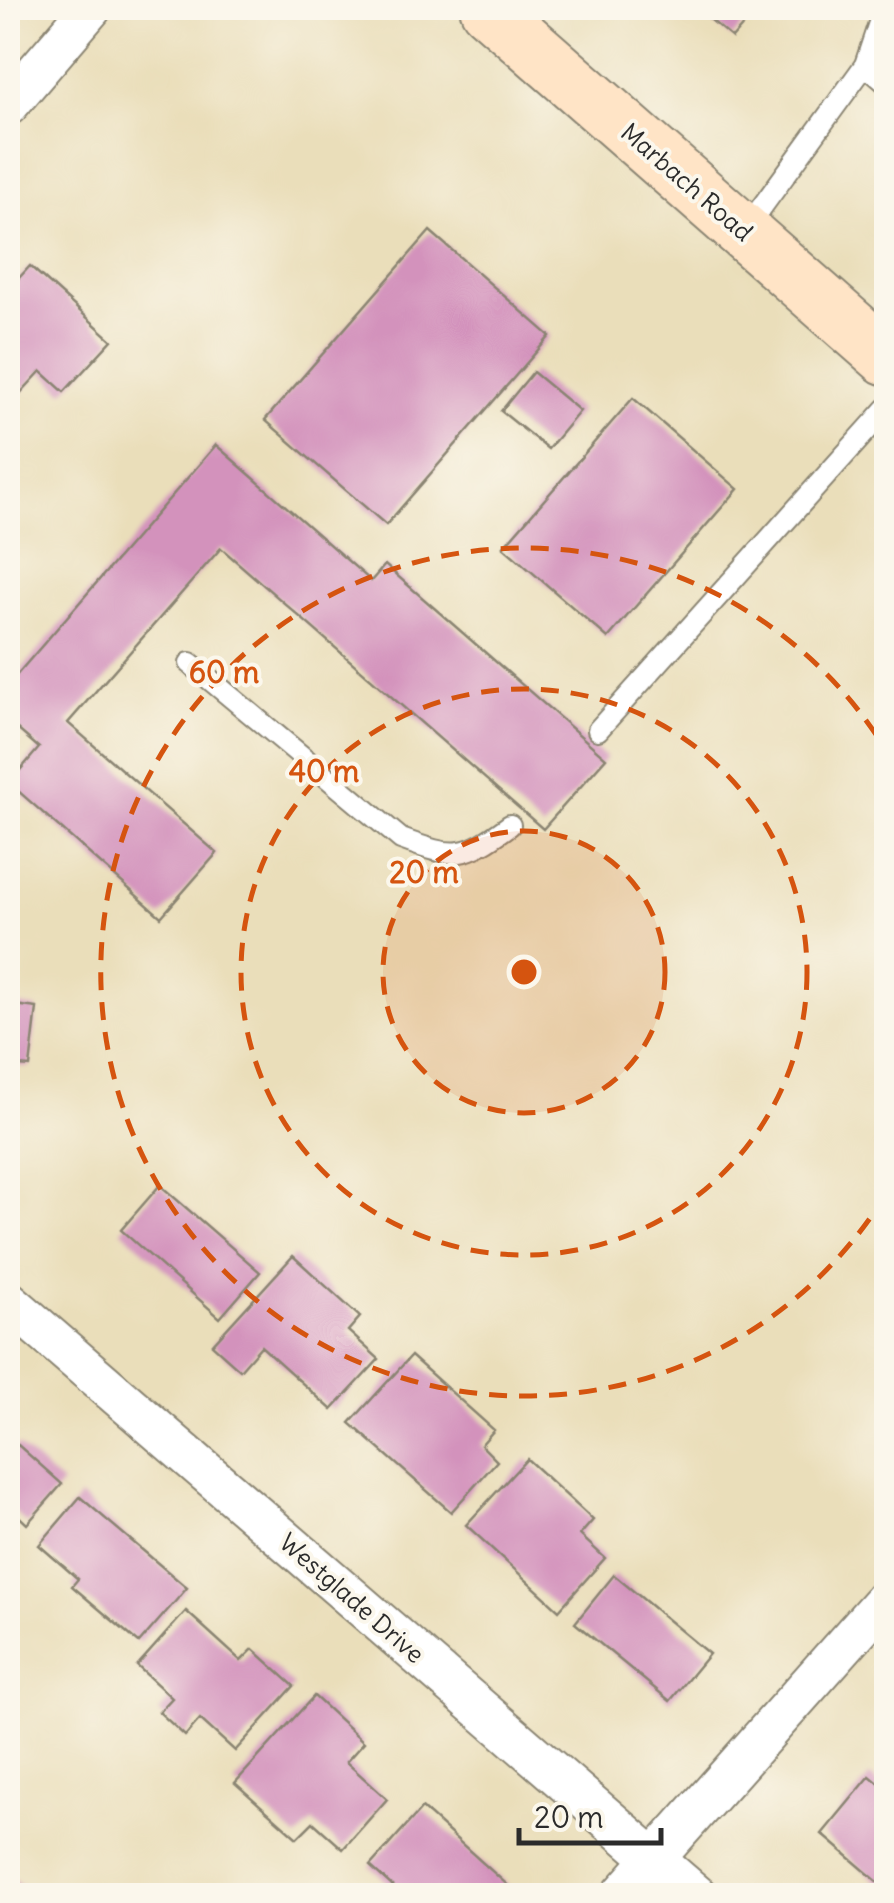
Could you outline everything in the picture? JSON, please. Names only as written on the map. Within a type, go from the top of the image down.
[{"type":"main road","name":"Marbach Road","points":[[488,8],[886,357]]},
{"type":"street","points":[[8,105],[91,8]]},
{"type":"street","name":"Westglade Drive","points":[[8,1300],[697,1896]]},
{"type":"street","points":[[621,1896],[886,1598]]},
{"type":"lane","points":[[744,232],[866,65],[884,8]]},
{"type":"lane","points":[[866,65],[886,84]]},
{"type":"lane","points":[[598,730],[886,409]]},
{"type":"lane","points":[[190,662],[401,840],[442,855],[477,850],[510,824]]},
{"type":"building","points":[[697,8],[758,8],[732,38]]},
{"type":"building","points":[[430,231],[550,336],[386,525],[265,420]]},
{"type":"building","points":[[30,266],[112,340],[64,392],[41,371],[14,400],[8,394],[8,290]]},
{"type":"building","points":[[533,372],[580,411],[548,449],[501,411]]},
{"type":"building","points":[[633,398],[738,489],[608,638],[503,547]]},
{"type":"building","points":[[216,445],[371,581],[385,565],[606,758],[543,829],[221,548],[68,723],[217,853],[161,917],[9,783],[39,748],[8,721],[8,685]]},
{"type":"building","points":[[8,1004],[37,1008],[30,1067],[8,1065]]},
{"type":"building","points":[[160,1185],[260,1272],[220,1318],[121,1230]]},
{"type":"building","points":[[293,1256],[360,1317],[348,1331],[379,1359],[332,1410],[261,1346],[240,1370],[212,1345]]},
{"type":"building","points":[[411,1356],[494,1430],[481,1445],[497,1461],[451,1512],[350,1423]]},
{"type":"building","points":[[18,1445],[62,1484],[27,1524],[8,1506],[8,1457]]},
{"type":"building","points":[[527,1459],[593,1520],[580,1535],[605,1558],[559,1610],[466,1525]]},
{"type":"building","points":[[80,1497],[187,1588],[139,1643],[72,1586],[78,1579],[39,1545]]},
{"type":"building","points":[[614,1575],[709,1654],[670,1701],[575,1623]]},
{"type":"building","points":[[186,1611],[241,1661],[253,1649],[294,1686],[235,1751],[200,1719],[185,1736],[159,1712],[172,1698],[137,1666]]},
{"type":"building","points":[[314,1696],[364,1742],[346,1762],[387,1799],[343,1849],[313,1822],[297,1838],[235,1783]]},
{"type":"building","points":[[870,1776],[886,1789],[886,1889],[822,1834]]},
{"type":"building","points":[[422,1808],[513,1890],[507,1896],[403,1896],[370,1866]]},
{"type":"building","points":[[8,1873],[32,1896],[8,1896]]}]
